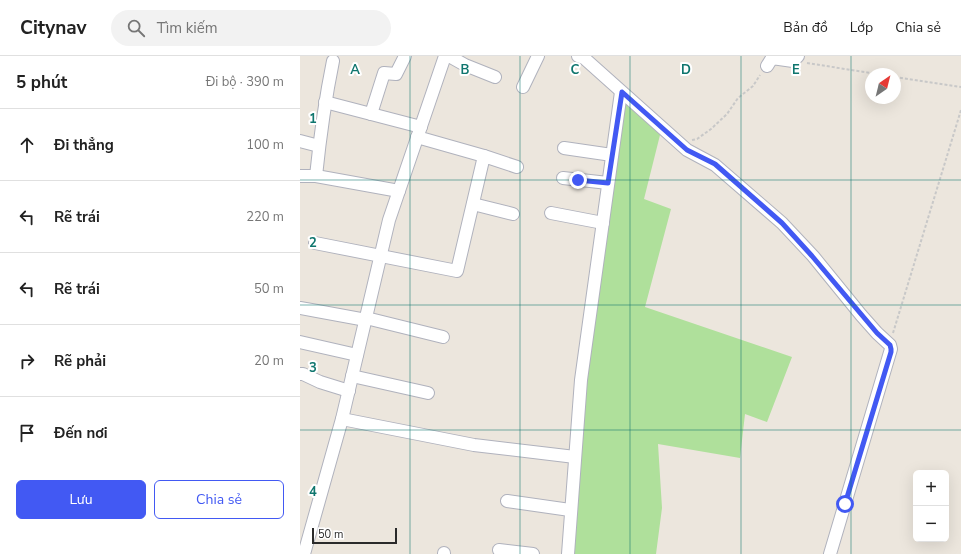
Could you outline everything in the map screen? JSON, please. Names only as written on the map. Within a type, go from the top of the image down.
[{"type":"street","points":[[372,114],[384,73],[396,74],[405,56]]},
{"type":"street","points":[[304,554],[342,419],[389,220],[445,56]]},
{"type":"street","points":[[449,56],[465,65],[495,77]]},
{"type":"street","points":[[523,87],[538,56]]},
{"type":"street","points":[[578,56],[584,58],[684,147],[715,164],[782,223],[877,333],[890,345],[891,352],[830,554]]},
{"type":"street","points":[[766,66],[772,58],[795,58]]},
{"type":"street","points":[[316,176],[325,102],[333,61]]},
{"type":"street","points":[[568,554],[570,510],[581,380],[622,92]]},
{"type":"street","points":[[325,102],[372,114],[517,167]]},
{"type":"street","points":[[300,141],[319,146]]},
{"type":"street","points":[[564,148],[612,155]]},
{"type":"street","points":[[315,243],[457,271],[484,156]]},
{"type":"street","points":[[300,176],[316,176],[399,191]]},
{"type":"street","points":[[563,178],[608,183]]},
{"type":"street","points":[[473,204],[513,214]]},
{"type":"street","points":[[551,213],[603,223]]},
{"type":"street","points":[[300,308],[366,319],[443,337]]},
{"type":"street","points":[[300,342],[357,355]]},
{"type":"street","points":[[300,374],[320,382],[349,390]]},
{"type":"street","points":[[352,376],[428,393]]},
{"type":"street","points":[[342,419],[474,445],[575,457]]},
{"type":"street","points":[[507,501],[570,510]]},
{"type":"street","points":[[499,550],[533,554]]},
{"type":"path","points":[[795,58],[865,72]]},
{"type":"path","points":[[684,147],[711,129],[727,114],[738,98],[753,86],[766,66]]},
{"type":"path","points":[[901,78],[961,87]]},
{"type":"path","points":[[890,345],[961,110]]},
{"type":"green space","points":[[621,92],[662,127],[644,199],[671,209],[645,307],[792,357],[767,422],[745,414],[740,458],[658,444],[662,508],[656,554],[568,554],[581,380]]},
{"type":"route","points":[[578,180],[608,183],[622,92],[687,150],[715,164],[782,223],[812,256],[861,315],[890,345],[891,352],[845,504]]}]
